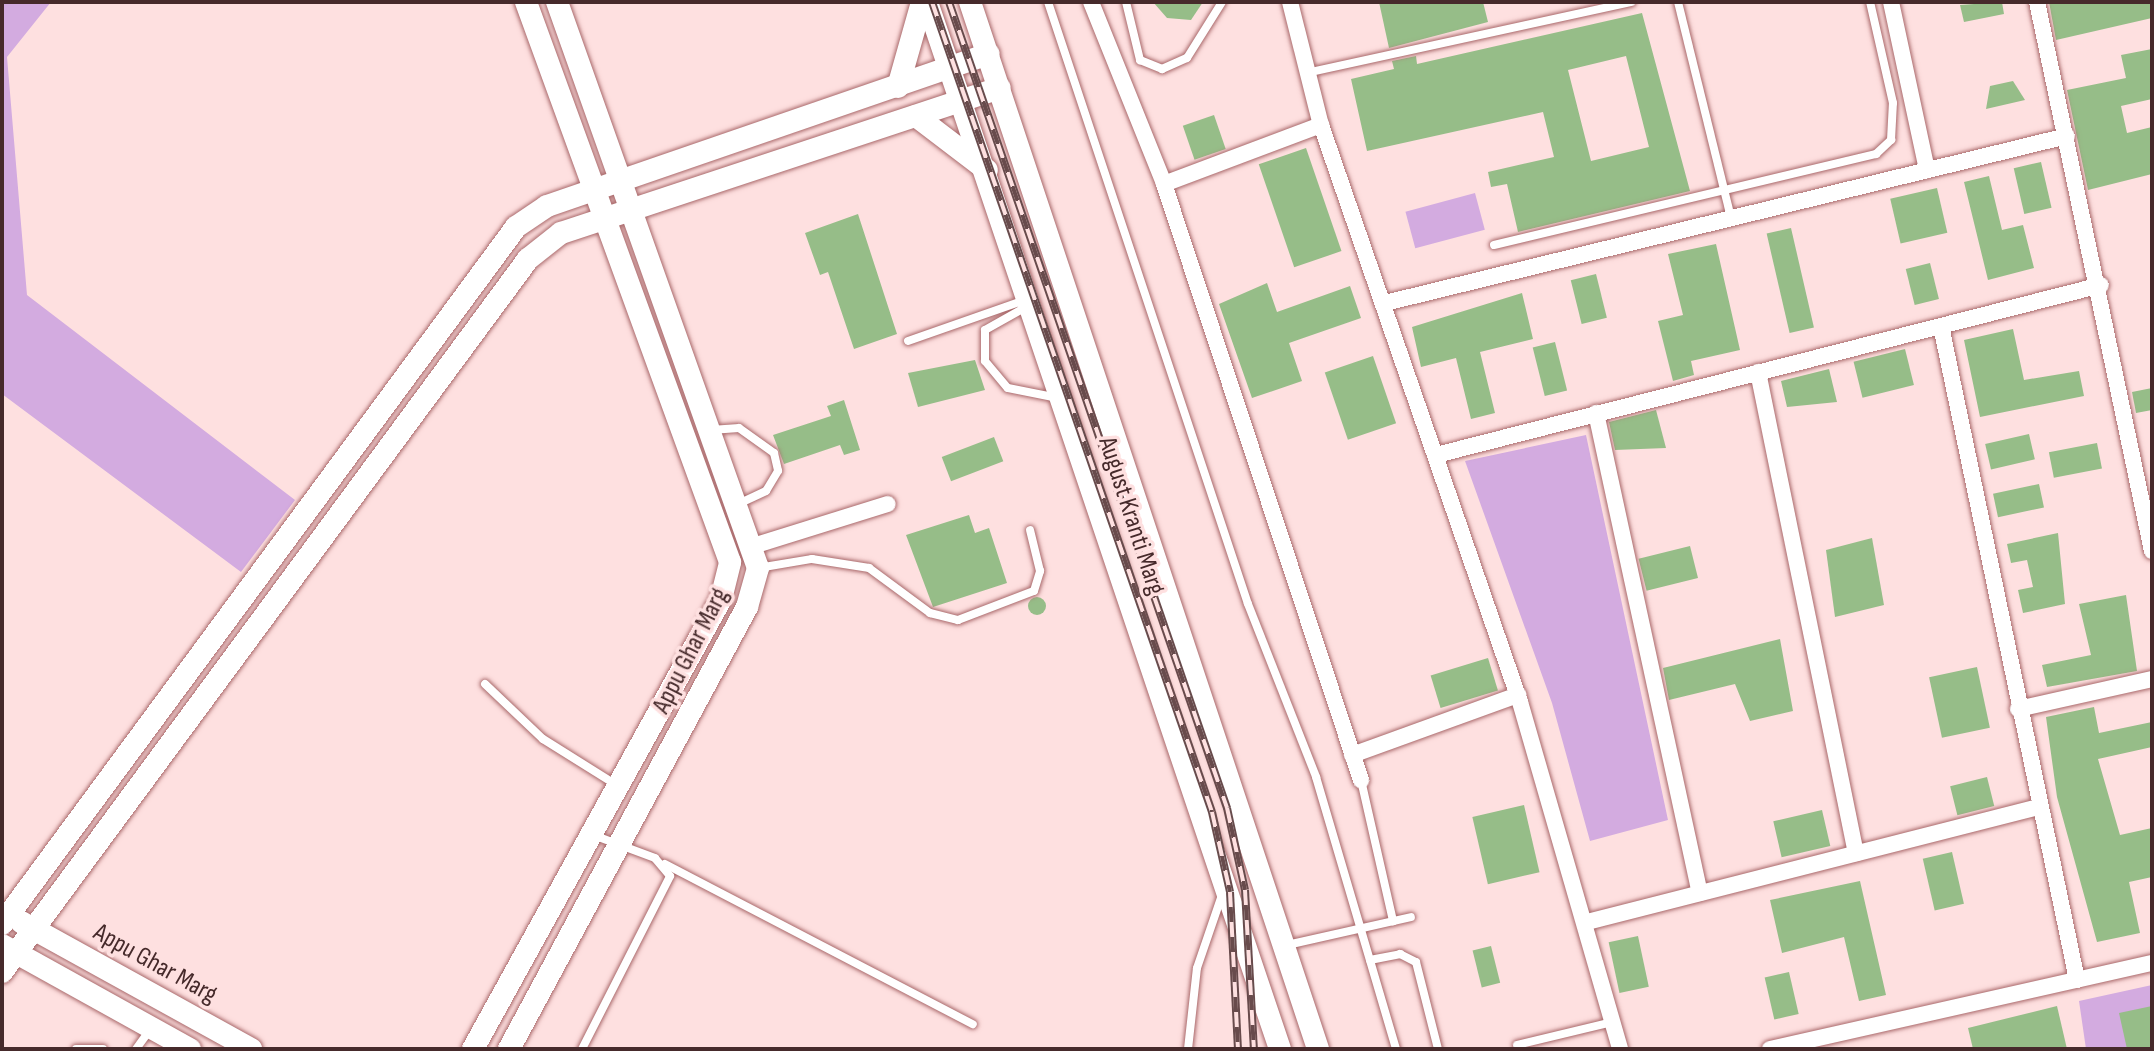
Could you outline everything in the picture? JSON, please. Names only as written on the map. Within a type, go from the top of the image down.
[{"type":"street","name":"Appu Ghar Marg","points":[[473,1049],[721,599],[730,562],[526,2]]},
{"type":"street","points":[[557,2],[756,557]]},
{"type":"street","points":[[898,87],[924,2]]},
{"type":"street","name":"August Kranti Marg","points":[[924,2],[987,170],[1280,1049]]},
{"type":"street","name":"August Kranti Marg","points":[[970,2],[1318,1049]]},
{"type":"street","points":[[1091,2],[1164,184],[1361,780]]},
{"type":"street","points":[[1290,2],[1305,74],[1321,125],[1440,454],[1518,695],[1587,922],[1620,1049]]},
{"type":"street","points":[[1891,2],[1927,170]]},
{"type":"street","points":[[2037,2],[2101,285],[2152,551]]},
{"type":"street","points":[[4,917],[516,227],[547,206],[989,54]]},
{"type":"street","points":[[2,972],[9,948],[32,928],[528,259],[561,233],[1000,88]]},
{"type":"street","points":[[916,116],[987,170]]},
{"type":"street","points":[[1164,184],[1321,125]]},
{"type":"street","points":[[1385,303],[2067,136]]},
{"type":"street","points":[[1440,454],[2101,285]]},
{"type":"street","points":[[1941,326],[2018,709],[2077,980]]},
{"type":"street","points":[[1758,372],[1856,853]]},
{"type":"street","points":[[1596,413],[1700,893]]},
{"type":"street","points":[[730,562],[756,557],[888,504]]},
{"type":"street","name":"Appu Ghar Marg","points":[[509,1049],[747,607],[756,557]]},
{"type":"street","points":[[2018,709],[2152,679]]},
{"type":"street","points":[[1352,755],[1518,695]]},
{"type":"street","points":[[1587,922],[2039,807]]},
{"type":"street","name":"Appu Ghar Marg","points":[[4,917],[32,928],[251,1049]]},
{"type":"street","points":[[9,948],[190,1049]]},
{"type":"street","points":[[1770,1049],[2152,963]]},
{"type":"lane","points":[[1048,2],[1248,604],[1316,777],[1396,1049]]},
{"type":"lane","points":[[1126,2],[1140,60],[1162,69],[1187,58],[1222,2]]},
{"type":"lane","points":[[1305,74],[1631,2]]},
{"type":"lane","points":[[1678,2],[1731,218]]},
{"type":"lane","points":[[1494,245],[1876,154],[1891,140],[1893,103],[1870,2]]},
{"type":"lane","points":[[908,341],[1030,302]]},
{"type":"lane","points":[[1030,302],[985,330],[985,361],[1008,388],[1062,398]]},
{"type":"lane","points":[[710,430],[739,428],[774,453],[778,471],[766,491],[738,504]]},
{"type":"lane","points":[[756,557],[812,559],[869,568],[930,613],[958,620],[1034,591],[1040,571],[1030,530]]},
{"type":"lane","points":[[485,684],[543,739],[619,787]]},
{"type":"lane","points":[[1361,780],[1393,921]]},
{"type":"lane","points":[[593,835],[665,864],[973,1024]]},
{"type":"lane","points":[[582,1049],[669,883],[665,864]]},
{"type":"lane","points":[[1188,1049],[1197,968],[1227,883]]},
{"type":"lane","points":[[1283,946],[1411,917]]},
{"type":"lane","points":[[1370,960],[1400,954],[1416,962],[1438,1049]]},
{"type":"lane","points":[[1517,1045],[1612,1022]]},
{"type":"lane","points":[[136,1049],[152,1028]]},
{"type":"lane","points":[[76,1049],[103,1049]]},
{"type":"shaded area","points":[[2,2],[51,2],[7,57],[27,295],[295,500],[241,572],[2,394]]},
{"type":"shaded area","points":[[1475,193],[1485,230],[1415,248],[1405,212]]},
{"type":"shaded area","points":[[1586,435],[1668,820],[1590,841],[1552,703],[1465,461]]},
{"type":"shaded area","points":[[2152,985],[2152,1049],[2086,1049],[2079,1001]]},
{"type":"building","points":[[1153,2],[1203,2],[1191,20],[1167,18]]},
{"type":"building","points":[[1379,2],[1483,2],[1488,22],[1389,48]]},
{"type":"building","points":[[2002,2],[2004,14],[1964,22],[1960,5]]},
{"type":"building","points":[[2049,2],[2152,2],[2152,18],[2056,40]]},
{"type":"building","points":[[1642,13],[1690,191],[1518,232],[1507,184],[1491,187],[1488,172],[1554,157],[1543,112],[1367,151],[1351,79],[1394,69],[1392,61],[1416,56],[1417,64]],"holes":[[[1626,56],[1649,147],[1591,161],[1568,70]]]},
{"type":"building","points":[[2152,49],[2152,99],[2121,106],[2127,133],[2152,127],[2152,174],[2088,190],[2067,90],[2126,78],[2121,55]]},
{"type":"building","points":[[2013,81],[2025,100],[1986,109],[1990,86]]},
{"type":"building","points":[[1214,115],[1226,149],[1195,160],[1183,126]]},
{"type":"building","points":[[1306,148],[1341,251],[1294,267],[1259,164]]},
{"type":"building","points":[[2041,162],[2052,208],[2024,214],[2014,168]]},
{"type":"building","points":[[1989,176],[2002,230],[2023,225],[2034,268],[1988,280],[1964,182]]},
{"type":"building","points":[[1937,188],[1947,233],[1901,244],[1890,199]]},
{"type":"building","points":[[858,214],[897,334],[854,349],[828,272],[820,275],[805,233]]},
{"type":"building","points":[[1791,228],[1814,327],[1790,333],[1767,234]]},
{"type":"building","points":[[1716,244],[1740,350],[1691,361],[1694,375],[1673,381],[1658,321],[1683,315],[1668,254]]},
{"type":"building","points":[[1930,263],[1939,299],[1915,305],[1906,269]]},
{"type":"building","points":[[1596,274],[1607,318],[1582,324],[1571,280]]},
{"type":"building","points":[[1267,283],[1277,312],[1350,286],[1361,318],[1289,343],[1302,381],[1252,398],[1219,304]]},
{"type":"building","points":[[1522,293],[1533,339],[1480,352],[1495,413],[1471,419],[1456,358],[1421,367],[1412,327]]},
{"type":"building","points":[[2013,329],[2024,380],[2079,371],[2084,396],[1980,417],[1964,340]]},
{"type":"building","points":[[1555,342],[1567,391],[1545,396],[1533,348]]},
{"type":"building","points":[[1905,349],[1914,385],[1863,398],[1854,362]]},
{"type":"building","points":[[1373,356],[1396,423],[1348,440],[1325,373]]},
{"type":"building","points":[[975,360],[985,390],[918,407],[908,373]]},
{"type":"building","points":[[1829,369],[1837,402],[1787,407],[1781,381]]},
{"type":"building","points":[[2152,388],[2152,410],[2136,413],[2132,392]]},
{"type":"building","points":[[844,400],[860,450],[844,455],[840,445],[784,464],[773,435],[831,416],[827,406]]},
{"type":"building","points":[[1656,410],[1666,448],[1615,450],[1609,422]]},
{"type":"building","points":[[2029,434],[2035,459],[1991,469],[1985,444]]},
{"type":"building","points":[[994,437],[1003,461],[951,481],[942,457]]},
{"type":"building","points":[[2097,443],[2102,469],[2054,478],[2049,452]]},
{"type":"building","points":[[2039,484],[2044,507],[1998,517],[1993,494]]},
{"type":"building","points":[[969,515],[975,533],[989,528],[1007,583],[933,607],[906,535]]},
{"type":"building","points":[[2058,533],[2065,604],[2023,613],[2018,590],[2033,587],[2027,560],[2011,563],[2007,544]]},
{"type":"building","points":[[1872,538],[1884,605],[1835,617],[1826,550]]},
{"type":"building","points":[[1690,546],[1698,578],[1647,591],[1639,559]]},
{"type":"building","points":[[2126,595],[2137,671],[2047,687],[2042,665],[2091,655],[2079,604]]},
{"type":"building","points":[[1037,597],[1046,606],[1037,615],[1028,606]]},
{"type":"building","points":[[1780,639],[1793,711],[1750,721],[1735,684],[1669,700],[1663,668]]},
{"type":"building","points":[[1488,658],[1498,691],[1441,708],[1431,676]]},
{"type":"building","points":[[1977,667],[1990,728],[1942,738],[1929,677]]},
{"type":"building","points":[[2094,707],[2099,733],[2152,722],[2152,747],[2098,759],[2120,835],[2152,828],[2152,877],[2129,882],[2140,933],[2097,942],[2057,797],[2046,717]]},
{"type":"building","points":[[1987,777],[1994,806],[1957,815],[1950,786]]},
{"type":"building","points":[[1524,805],[1540,872],[1488,884],[1472,817]]},
{"type":"building","points":[[1822,810],[1830,846],[1782,857],[1773,821]]},
{"type":"building","points":[[1952,852],[1964,904],[1935,910],[1923,859]]},
{"type":"building","points":[[1860,881],[1886,995],[1859,1001],[1844,937],[1782,953],[1770,900]]},
{"type":"building","points":[[1638,936],[1649,987],[1619,993],[1609,942]]},
{"type":"building","points":[[1491,946],[1500,983],[1482,987],[1473,951]]},
{"type":"building","points":[[1789,972],[1799,1014],[1774,1020],[1765,978]]},
{"type":"building","points":[[2057,1006],[2067,1049],[1973,1049],[1968,1028]]},
{"type":"building","points":[[2152,1006],[2152,1049],[2127,1049],[2119,1013]]},
{"type":"railway","points":[[932,2],[1212,812],[1230,892],[1238,1049]]},
{"type":"railway","points":[[949,2],[1227,808],[1245,890],[1254,1049]]}]
